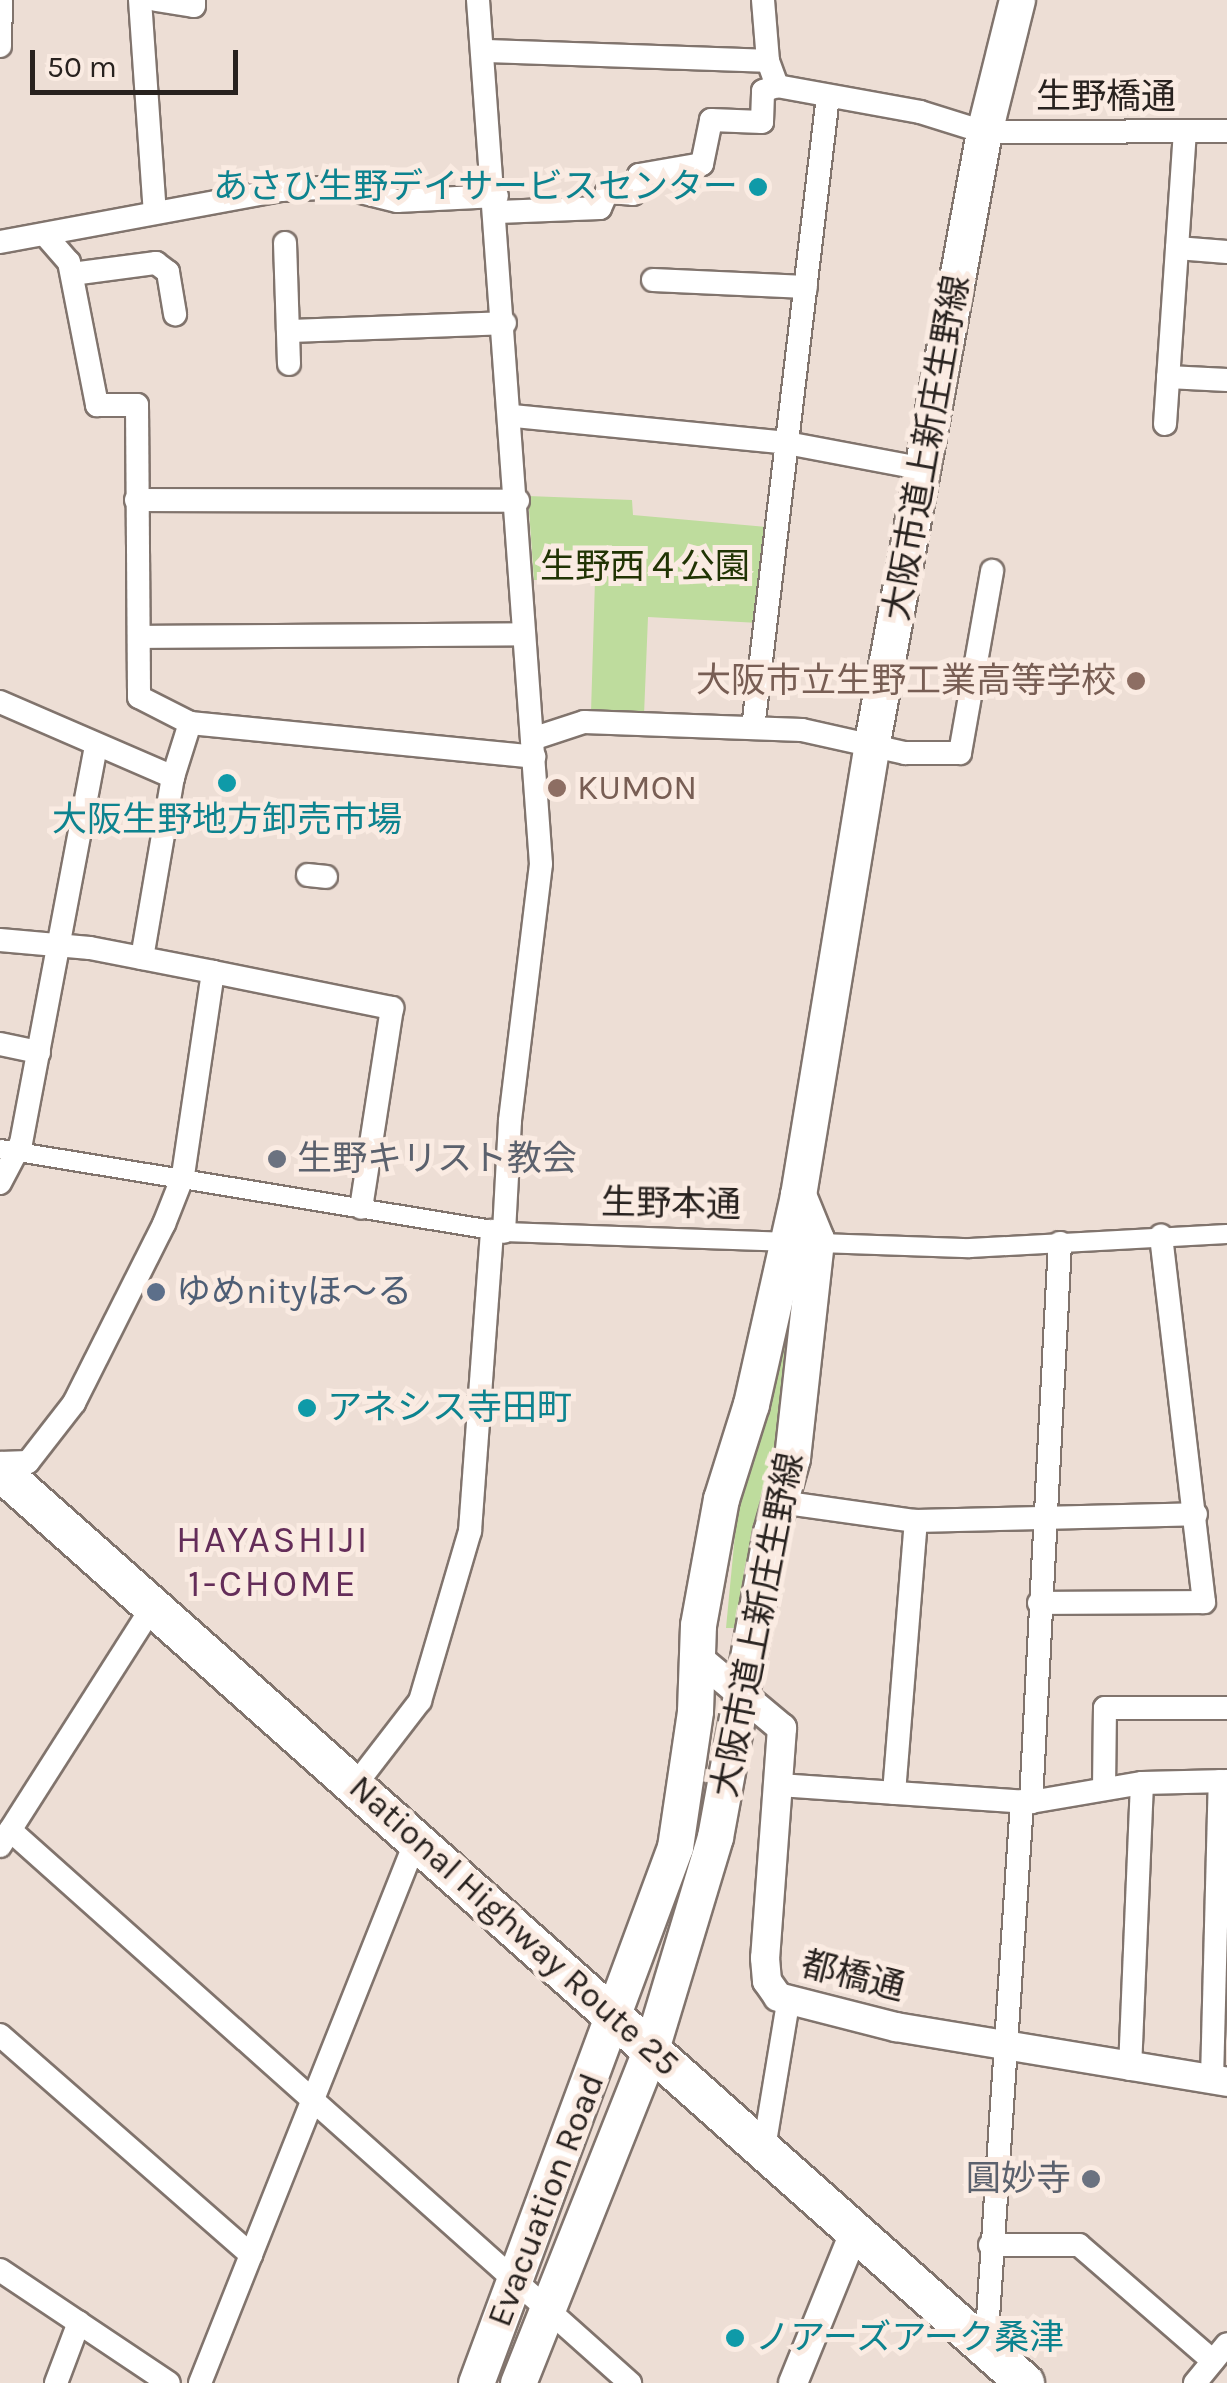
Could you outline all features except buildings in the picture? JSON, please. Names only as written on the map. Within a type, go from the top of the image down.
[{"type":"highway","name":"National Highway Route 25","points":[[0,1471],[417,1838],[1025,2383]]},
{"type":"main road","name":"大阪市道上新庄生野線","points":[[651,2049],[711,1854],[792,1458],[800,1239],[798,1195],[872,742],[984,132],[1017,0]]},
{"type":"main road","name":"大阪市道上新庄生野線","points":[[615,2016],[675,1846],[721,1499],[769,1330],[800,1239]]},
{"type":"main road","name":"Evacuation Road","points":[[476,2383],[615,2016]]},
{"type":"main road","name":"Evacuation Road","points":[[518,2383],[651,2049]]},
{"type":"street","points":[[0,46],[1,0]]},
{"type":"street","points":[[140,0],[155,212]]},
{"type":"street","points":[[156,0],[194,6],[194,0]]},
{"type":"street","points":[[356,1784],[420,1700],[470,1531],[510,1120],[542,864],[522,634],[513,416],[478,0]]},
{"type":"street","points":[[0,242],[48,237],[155,212],[341,187],[397,200],[600,208],[607,192],[633,194],[639,175],[702,164],[711,120],[762,122],[763,91],[777,86],[768,61],[763,0]]},
{"type":"street","points":[[484,51],[768,61]]},
{"type":"street","name":"生野橋通","points":[[777,86],[984,132],[1227,131]]},
{"type":"street","points":[[753,728],[828,96]]},
{"type":"street","points":[[1165,424],[1184,132]]},
{"type":"street","points":[[48,237],[72,274],[97,405],[137,405],[139,697],[190,723],[533,748],[584,722],[753,728],[872,742],[905,753],[960,752],[992,571]]},
{"type":"street","points":[[284,243],[289,364]]},
{"type":"street","points":[[1176,248],[1227,252]]},
{"type":"street","points":[[72,274],[156,263],[168,272],[175,314]]},
{"type":"street","points":[[261,268],[285,267]]},
{"type":"street","points":[[653,280],[806,287]]},
{"type":"street","points":[[288,331],[505,323]]},
{"type":"street","points":[[1168,377],[1227,380]]},
{"type":"street","points":[[513,416],[787,443],[924,469]]},
{"type":"street","points":[[136,500],[518,501]]},
{"type":"street","points":[[140,637],[522,634]]},
{"type":"street","points":[[4,713],[173,777]]},
{"type":"street","points":[[142,958],[173,777],[190,723]]},
{"type":"street","points":[[0,1183],[40,1052],[62,951],[96,746]]},
{"type":"street","points":[[0,940],[62,951],[142,958],[392,1008],[361,1208]]},
{"type":"street","points":[[0,1462],[28,1462],[74,1404],[128,1301],[183,1176],[214,972]]},
{"type":"street","points":[[0,1044],[40,1052]]},
{"type":"street","name":"生野本通","points":[[9,1150],[183,1176],[498,1232],[800,1239],[970,1248],[1227,1234]]},
{"type":"street","points":[[1039,1602],[1204,1602],[1161,1236]]},
{"type":"street","points":[[986,2348],[1001,2045],[1027,1801],[1060,1243]]},
{"type":"street","points":[[780,1502],[916,1521],[1044,1521],[1196,1514]]},
{"type":"street","points":[[894,1792],[916,1521]]},
{"type":"street","points":[[152,1606],[5,1838],[315,2102],[630,2383]]},
{"type":"street","points":[[697,1658],[745,1695]]},
{"type":"street","name":"都橋通","points":[[745,1695],[782,1728],[766,1981],[788,2003],[1130,2069],[1220,2080]]},
{"type":"street","points":[[1104,1789],[1105,1708],[1227,1708]]},
{"type":"street","points":[[779,1785],[1027,1801],[1142,1783],[1224,1781],[1220,2080]]},
{"type":"street","points":[[1130,2069],[1142,1783]]},
{"type":"street","points":[[200,2383],[417,1838]]},
{"type":"street","points":[[764,2148],[788,2003]]},
{"type":"street","points":[[0,2035],[251,2255]]},
{"type":"street","points":[[793,2383],[855,2230]]},
{"type":"street","points":[[990,2245],[1079,2245],[1220,2353],[1196,2383]]},
{"type":"street","points":[[0,2270],[169,2383]]},
{"type":"street","points":[[56,2383],[79,2322]]},
{"type":"green space","name":"生野西４公園","points":[[528,496],[632,500],[633,515],[768,527],[759,623],[648,617],[644,715],[591,712],[595,580],[534,580]]},
{"type":"green space","points":[[778,1322],[793,1324],[781,1435],[734,1628],[726,1628],[741,1472]]},
{"type":"place","name":"あさひ生野デイサービスセンター","points":[[758,187]]},
{"type":"place","name":"大阪市立生野工業高等学校","points":[[1136,681]]},
{"type":"place","name":"大阪生野地方卸売市場","points":[[227,783]]},
{"type":"place","name":"KUMON","points":[[557,788]]},
{"type":"place","name":"生野キリスト教会","points":[[277,1159]]},
{"type":"place","name":"ゆめnityほ〜る","points":[[156,1292]]},
{"type":"place","name":"アネシス寺田町","points":[[307,1408]]},
{"type":"place","name":"圓妙寺","points":[[1091,2179]]},
{"type":"place","name":"ノアーズアーク桑津","points":[[735,2338]]},
{"type":"district","name":"HAYASHIJI 1-CHOME","points":[[273,1562]]}]
